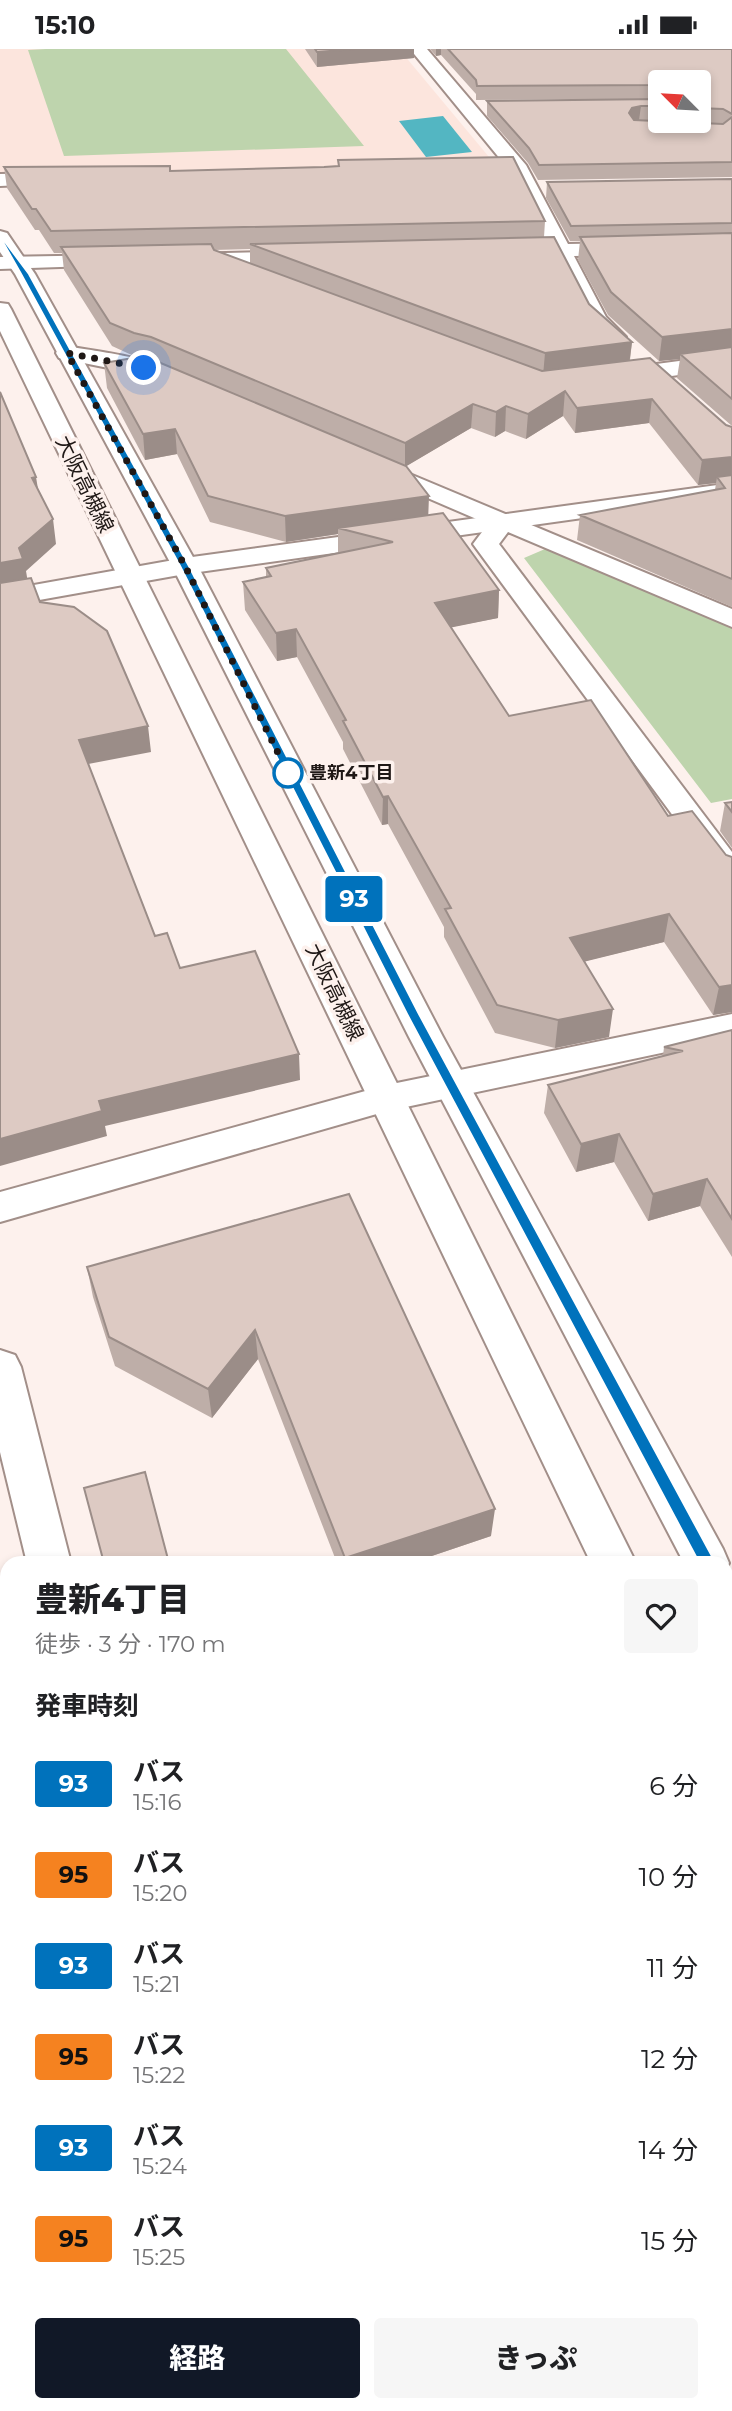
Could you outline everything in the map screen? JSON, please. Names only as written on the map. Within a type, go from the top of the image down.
[{"type":"street","points":[[418,49],[519,169],[597,320],[671,390]]},
{"type":"street","points":[[467,108],[495,107]]},
{"type":"street","points":[[492,170],[519,169]]},
{"type":"street","points":[[0,180],[82,179]]},
{"type":"street","points":[[530,189],[557,189]]},
{"type":"street","points":[[0,237],[9,263],[67,353],[185,566],[280,758],[451,1086],[703,1556]]},
{"type":"street","points":[[494,251],[732,247]]},
{"type":"street","points":[[167,260],[329,256]]},
{"type":"street","points":[[205,259],[255,278]]},
{"type":"street","points":[[9,263],[129,261]]},
{"type":"street","name":"大阪高槻線","points":[[0,309],[611,1556]]},
{"type":"street","points":[[67,353],[144,368],[182,384]]},
{"type":"street","points":[[596,379],[732,361]]},
{"type":"street","points":[[349,455],[732,619]]},
{"type":"street","points":[[0,599],[185,566],[732,490]]},
{"type":"street","points":[[503,521],[486,544],[732,874]]},
{"type":"street","points":[[0,1207],[387,1098],[732,1026]]},
{"type":"street","points":[[0,1367],[48,1556]]},
{"type":"shaded area","points":[[0,49],[399,49],[494,163],[0,174]]},
{"type":"green space","points":[[286,49],[364,146],[64,156],[28,50]]},
{"type":"green space","points":[[545,549],[732,628],[732,799],[711,803],[524,558]]},
{"type":"water","points":[[443,116],[472,152],[426,157],[399,121]]},
{"type":"building","points":[[315,49],[355,49],[317,52]]},
{"type":"building","points":[[448,49],[732,49],[732,114],[723,109],[711,109],[711,70],[648,70],[648,85],[477,86],[476,80]]},
{"type":"building","points":[[648,99],[648,106],[632,108],[629,113],[634,120],[648,121],[648,133],[711,133],[711,123],[723,124],[732,117],[732,162],[539,165],[529,148],[487,101]]},
{"type":"building","points":[[513,157],[545,221],[51,231],[36,209],[32,209],[4,167],[170,166],[170,171],[339,166],[338,160]]},
{"type":"building","points":[[732,179],[732,223],[571,226],[547,182]]},
{"type":"building","points":[[732,233],[732,329],[662,337],[611,292],[580,237]]},
{"type":"building","points":[[554,237],[589,304],[632,342],[545,353],[250,244]]},
{"type":"building","points":[[211,244],[214,250],[542,371],[650,358],[726,425],[732,427],[732,457],[702,460],[652,399],[577,408],[565,391],[528,414],[506,406],[496,412],[473,404],[405,443],[151,337],[110,323],[61,247]]},
{"type":"building","points":[[732,347],[732,399],[680,354]]},
{"type":"building","points":[[144,356],[406,466],[429,496],[285,516],[208,496],[175,429],[143,434],[104,363]]},
{"type":"building","points":[[0,392],[36,477],[32,478],[53,519],[19,548],[23,559],[0,563]]},
{"type":"building","points":[[732,475],[732,579],[580,515],[725,488],[717,477]]},
{"type":"building","points":[[443,513],[499,590],[435,603],[509,716],[591,700],[668,816],[692,811],[726,855],[732,857],[732,985],[719,987],[669,914],[570,938],[613,1009],[558,1020],[497,1005],[445,909],[451,908],[388,796],[383,797],[343,721],[346,720],[296,629],[276,633],[243,582],[271,576],[266,568],[393,542],[338,528]]},
{"type":"building","points":[[31,578],[40,602],[74,607],[107,631],[148,726],[79,740],[155,936],[167,933],[180,968],[255,951],[299,1054],[99,1101],[102,1111],[0,1139],[0,583]]},
{"type":"building","points":[[732,802],[732,812],[725,803]]},
{"type":"building","points":[[732,1030],[732,1219],[707,1179],[653,1194],[619,1134],[581,1144],[548,1085],[683,1051],[664,1047]]},
{"type":"building","points":[[349,1194],[495,1509],[344,1556],[255,1330],[208,1389],[109,1337],[87,1267]]},
{"type":"building","points":[[145,1472],[167,1556],[102,1556],[84,1488]]},
{"type":"bus line","name":"93","points":[[0,237],[25,274],[185,566],[280,758],[413,1014],[703,1556]]},
{"type":"place","name":"豊新4丁目","points":[[288,773]]},
{"type":"route","points":[[144,368],[67,353],[185,566],[292,781],[288,773]]}]
